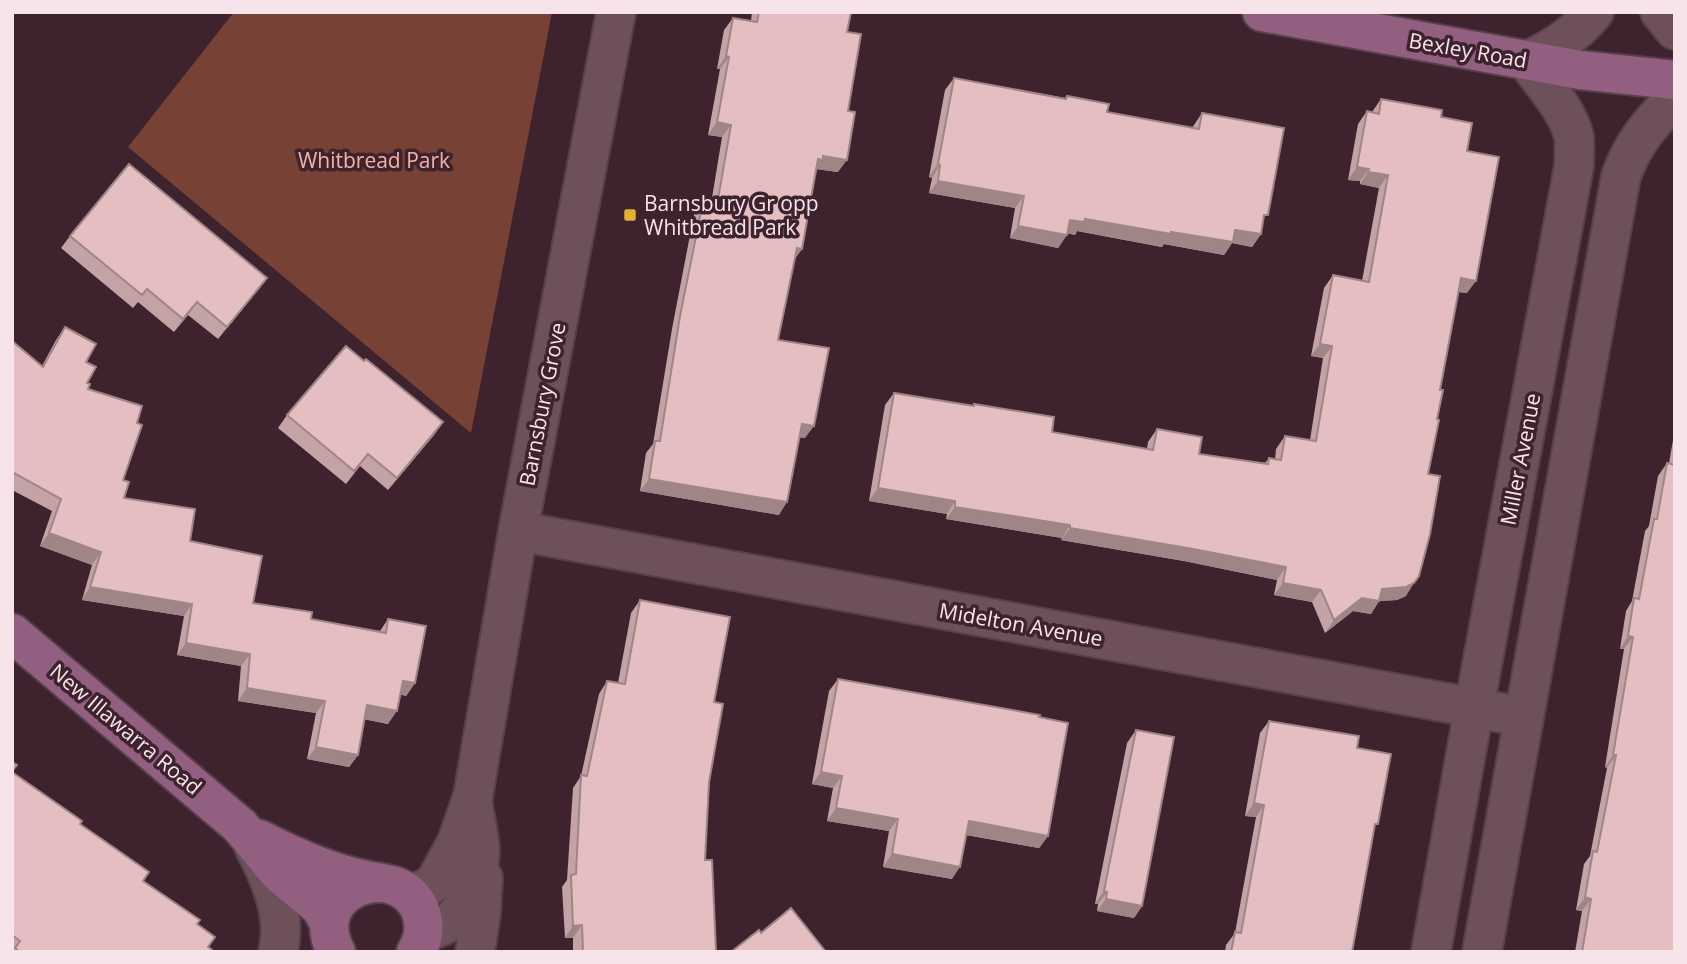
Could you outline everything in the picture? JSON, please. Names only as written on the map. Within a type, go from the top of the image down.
[{"type":"main road","name":"Bexley Road","points":[[1262,12],[1580,70],[1675,80]]},
{"type":"main road","name":"New Illawarra Road","points":[[12,633],[260,840],[321,867],[396,888]]},
{"type":"main road","name":"New Illawarra Road","points":[[240,826],[279,873],[320,907],[329,943]]},
{"type":"main road","points":[[329,943],[333,909],[350,891],[366,884],[396,888],[414,900],[424,922],[424,943]]},
{"type":"street","name":"Barnsbury Grove","points":[[396,888],[422,891],[433,884],[457,842],[473,796],[518,531],[616,12]]},
{"type":"street","points":[[1527,61],[1563,42],[1594,12]]},
{"type":"street","points":[[1660,12],[1675,30]]},
{"type":"street","name":"Miller Avenue","points":[[1431,952],[1574,166],[1574,138],[1569,123],[1527,61]]},
{"type":"street","points":[[1482,952],[1621,176],[1640,137],[1675,99]]},
{"type":"street","name":"Midelton Avenue","points":[[518,531],[1524,717]]},
{"type":"street","name":"Barnsbury Grove","points":[[424,943],[453,919],[477,872],[480,848],[473,796]]},
{"type":"street","points":[[240,826],[266,870],[275,896],[281,942],[278,952]]},
{"type":"street","points":[[475,952],[484,886],[480,848]]},
{"type":"green space","name":"Whitbread Park","points":[[234,12],[552,12],[471,433],[128,147]]},
{"type":"building","points":[[759,12],[851,12],[847,32],[861,34],[848,111],[855,112],[847,160],[823,156],[823,160],[818,159],[802,249],[797,248],[778,340],[829,348],[814,426],[802,424],[787,502],[649,479],[655,441],[660,441],[680,316],[704,197],[718,199],[731,125],[717,122],[733,18],[757,22]]},
{"type":"building","points":[[954,78],[1066,99],[1067,96],[1109,104],[1107,112],[1199,129],[1202,113],[1284,128],[1268,215],[1264,215],[1261,234],[1235,230],[1233,242],[1085,219],[1084,222],[1070,220],[1067,235],[1018,226],[1024,196],[938,181],[938,164]]},
{"type":"building","points":[[1381,99],[1442,110],[1441,117],[1472,123],[1467,151],[1499,157],[1476,281],[1461,278],[1440,390],[1443,390],[1437,419],[1439,420],[1428,474],[1440,476],[1430,534],[1419,576],[1414,583],[1406,587],[1382,589],[1379,601],[1362,598],[1334,620],[1321,590],[1283,583],[1286,567],[1070,528],[1070,525],[955,507],[955,501],[878,488],[894,393],[1054,417],[1052,432],[1153,450],[1157,429],[1202,437],[1199,454],[1268,464],[1269,458],[1281,460],[1285,436],[1316,441],[1332,346],[1320,344],[1333,275],[1369,282],[1388,175],[1357,167],[1367,111],[1379,114]]},
{"type":"building","points":[[129,164],[267,278],[227,327],[197,302],[183,319],[147,289],[142,295],[70,236]]},
{"type":"building","points":[[65,327],[96,344],[86,362],[96,367],[87,383],[90,384],[88,389],[142,406],[137,423],[142,425],[123,480],[129,482],[124,498],[195,509],[190,541],[262,556],[253,603],[312,612],[311,619],[386,633],[388,619],[426,626],[415,683],[403,681],[397,711],[367,705],[358,755],[316,747],[325,701],[247,688],[250,654],[186,643],[192,604],[90,587],[101,552],[49,533],[61,499],[12,472],[12,341],[43,367]]},
{"type":"building","points":[[346,346],[364,361],[366,359],[443,422],[397,478],[368,454],[354,471],[287,415]]},
{"type":"building","points":[[1667,463],[1675,465],[1675,952],[1582,952],[1591,899],[1585,897],[1593,851],[1597,852],[1616,755],[1613,755],[1633,637],[1628,636],[1634,598],[1639,599]]},
{"type":"building","points":[[640,600],[730,617],[714,702],[723,704],[709,782],[705,860],[712,860],[716,952],[583,952],[582,925],[573,926],[571,875],[576,874],[581,775],[587,776],[607,681],[625,684]]},
{"type":"building","points":[[838,679],[1040,715],[1039,717],[1068,723],[1048,836],[969,821],[960,867],[892,854],[898,819],[836,808],[842,776],[821,772]]},
{"type":"building","points":[[1269,721],[1359,736],[1357,748],[1391,754],[1378,824],[1375,824],[1352,952],[1231,952],[1235,932],[1241,933],[1264,805],[1254,803]]},
{"type":"building","points":[[1136,730],[1174,737],[1142,906],[1106,899],[1107,892],[1104,891]]},
{"type":"building","points":[[12,772],[149,872],[143,881],[200,920],[197,924],[215,937],[208,947],[215,952],[20,952],[15,948],[20,941],[12,935]]},
{"type":"building","points":[[791,908],[826,952],[731,952],[759,930],[761,933]]},
{"type":"place","name":"Barnsbury Gr opp Whitbread Park","points":[[630,215]]}]
